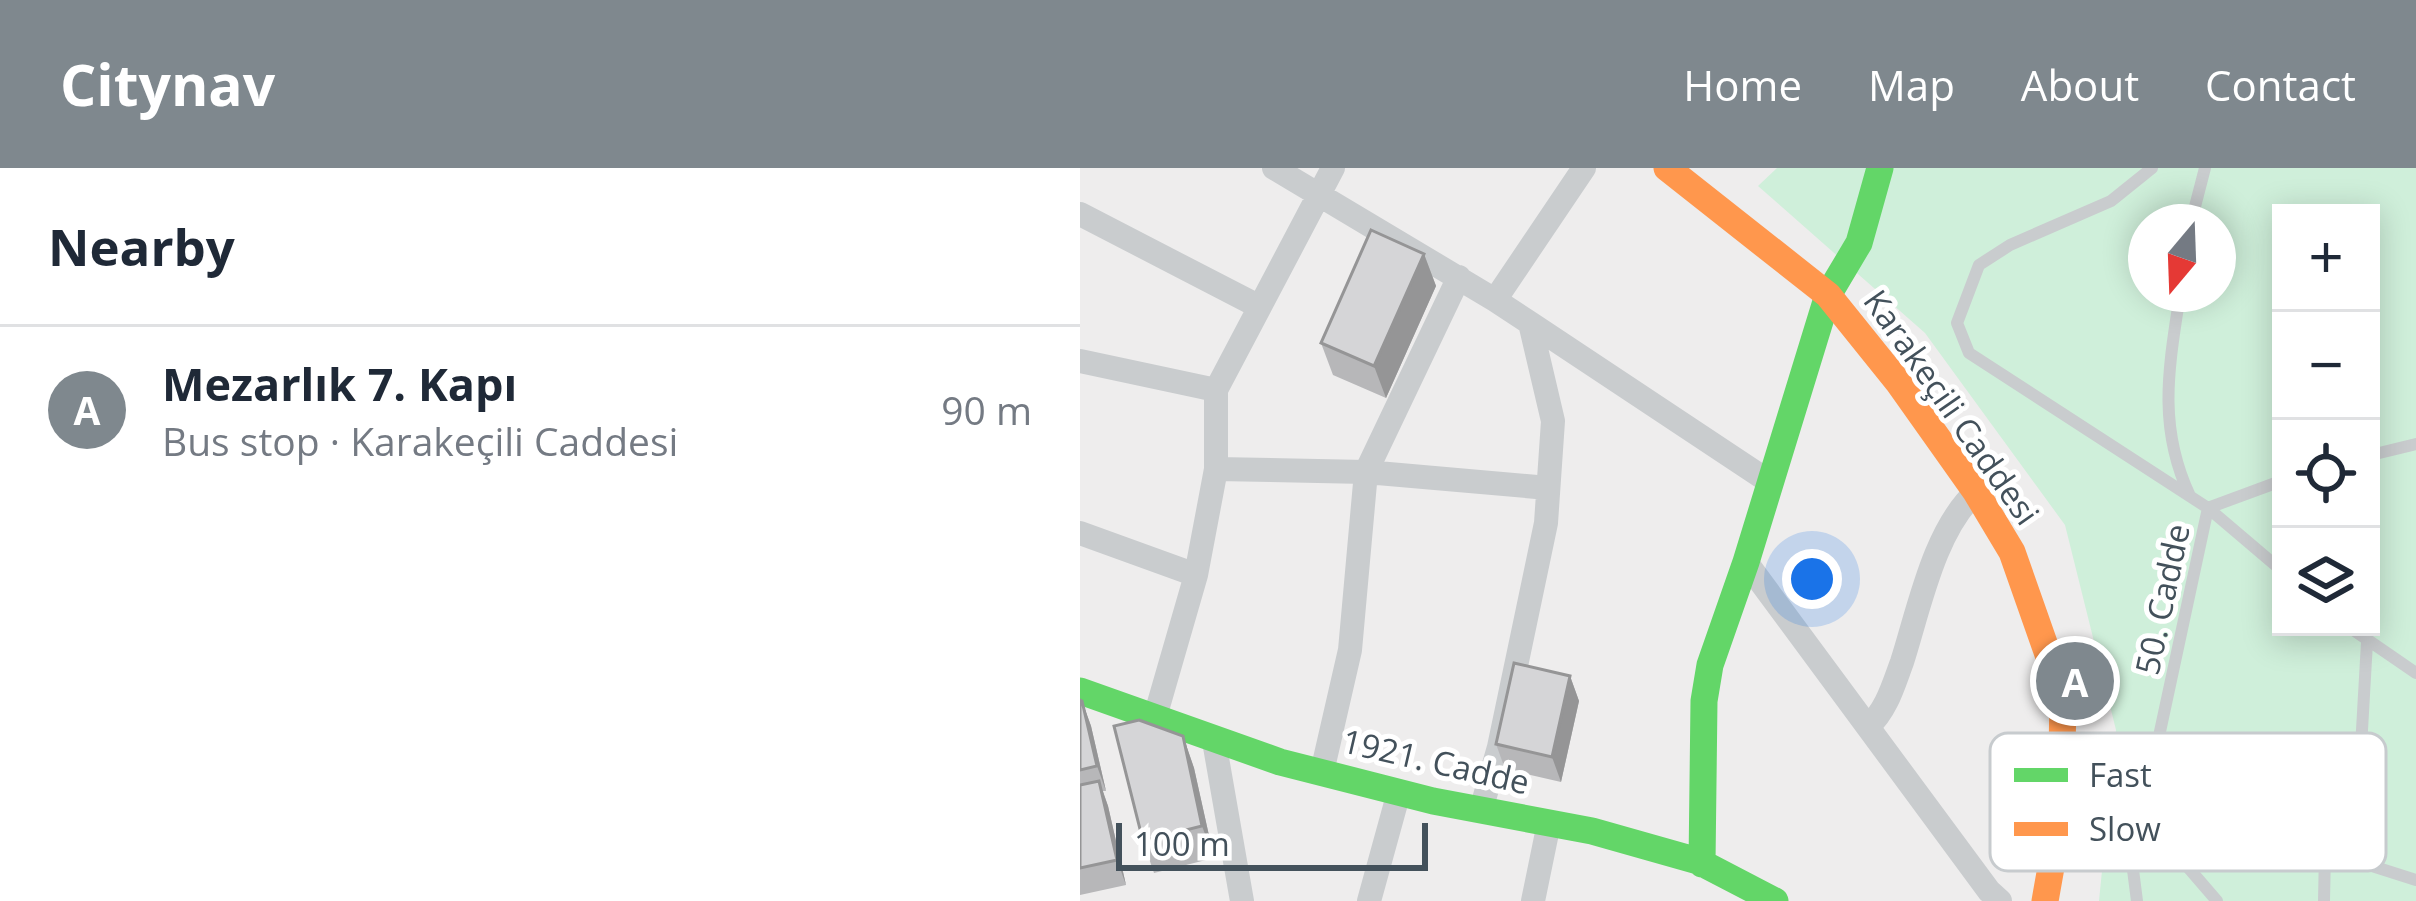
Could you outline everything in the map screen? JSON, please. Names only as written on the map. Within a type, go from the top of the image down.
[{"type":"street","points":[[1274,168],[1459,277],[1771,483]]},
{"type":"street","points":[[1155,717],[1196,574],[1216,469],[1216,390],[1333,168]]},
{"type":"street","points":[[1495,300],[1584,168]]},
{"type":"street","name":"Karakeçili Caddesi","points":[[1667,168],[1828,295],[1898,382],[1976,492],[2012,552],[2062,697],[2062,733]]},
{"type":"street","points":[[1702,864],[1704,701],[1710,665],[1747,562],[1828,295],[1859,243],[1880,168]]},
{"type":"street","points":[[1080,214],[1258,306]]},
{"type":"street","points":[[1322,772],[1350,650],[1366,472],[1459,277]]},
{"type":"street","points":[[1481,810],[1499,747],[1549,488],[1553,421],[1530,323]]},
{"type":"street","points":[[1080,361],[1216,390]]},
{"type":"street","points":[[1216,469],[1366,472],[1549,488]]},
{"type":"street","points":[[1868,727],[1889,697],[1944,538],[1976,492]]},
{"type":"street","points":[[1080,532],[1196,574]]},
{"type":"street","points":[[1747,562],[2000,901]]},
{"type":"street","name":"1921. Cadde","points":[[1080,691],[1214,741],[1322,772],[1592,831],[1702,864],[1775,901]]},
{"type":"street","points":[[1214,741],[1242,901]]},
{"type":"street","points":[[1369,901],[1399,792]]},
{"type":"street","points":[[1533,901],[1550,823]]},
{"type":"street","name":"Karakeçili Caddesi","points":[[2045,901],[2051,871]]},
{"type":"lane","points":[[2152,168],[2111,201],[2010,244],[1979,265],[1957,323],[1969,352],[2208,508],[2272,562]]},
{"type":"lane","points":[[2196,204],[2205,168]]},
{"type":"lane","points":[[2177,312],[2166,390],[2174,462],[2190,497]]},
{"type":"lane","points":[[2380,453],[2416,444]]},
{"type":"lane","name":"50. Cadde","points":[[2162,733],[2208,508],[2272,484]]},
{"type":"lane","points":[[2360,636],[2416,673]]},
{"type":"lane","points":[[2362,733],[2367,642]]},
{"type":"lane","points":[[2386,870],[2416,880]]},
{"type":"lane","points":[[2191,871],[2217,901]]},
{"type":"lane","points":[[2324,901],[2325,871]]},
{"type":"lane","points":[[2136,894],[2146,901]]},
{"type":"green space","points":[[1777,168],[2416,168],[2416,901],[2099,901],[2102,871],[2386,871],[2386,733],[2116,733],[2065,525],[1925,333],[1758,186]]},
{"type":"building","points":[[1371,230],[1424,254],[1374,366],[1321,343]]},
{"type":"building","points":[[1514,663],[1570,676],[1552,757],[1496,744]]},
{"type":"building","points":[[1080,700],[1097,766],[1080,770]]},
{"type":"building","points":[[1139,720],[1183,736],[1202,826],[1143,841],[1114,726]]},
{"type":"building","points":[[1099,781],[1117,860],[1080,868],[1080,785]]},
{"type":"traffic: fast","points":[[1702,864],[1704,701],[1710,665],[1828,295],[1859,243],[1880,168]]},
{"type":"traffic: fast","points":[[1080,691],[1280,762],[1433,801],[1592,831],[1698,861],[1775,901]]},
{"type":"traffic: slow","points":[[1667,168],[1828,295],[1898,382],[1976,492],[2012,552],[2063,697],[2062,733]]},
{"type":"traffic: slow","points":[[2045,901],[2050,871]]},
{"type":"place","name":"Mezarlık 7. Kapı","points":[[2075,681]]}]
